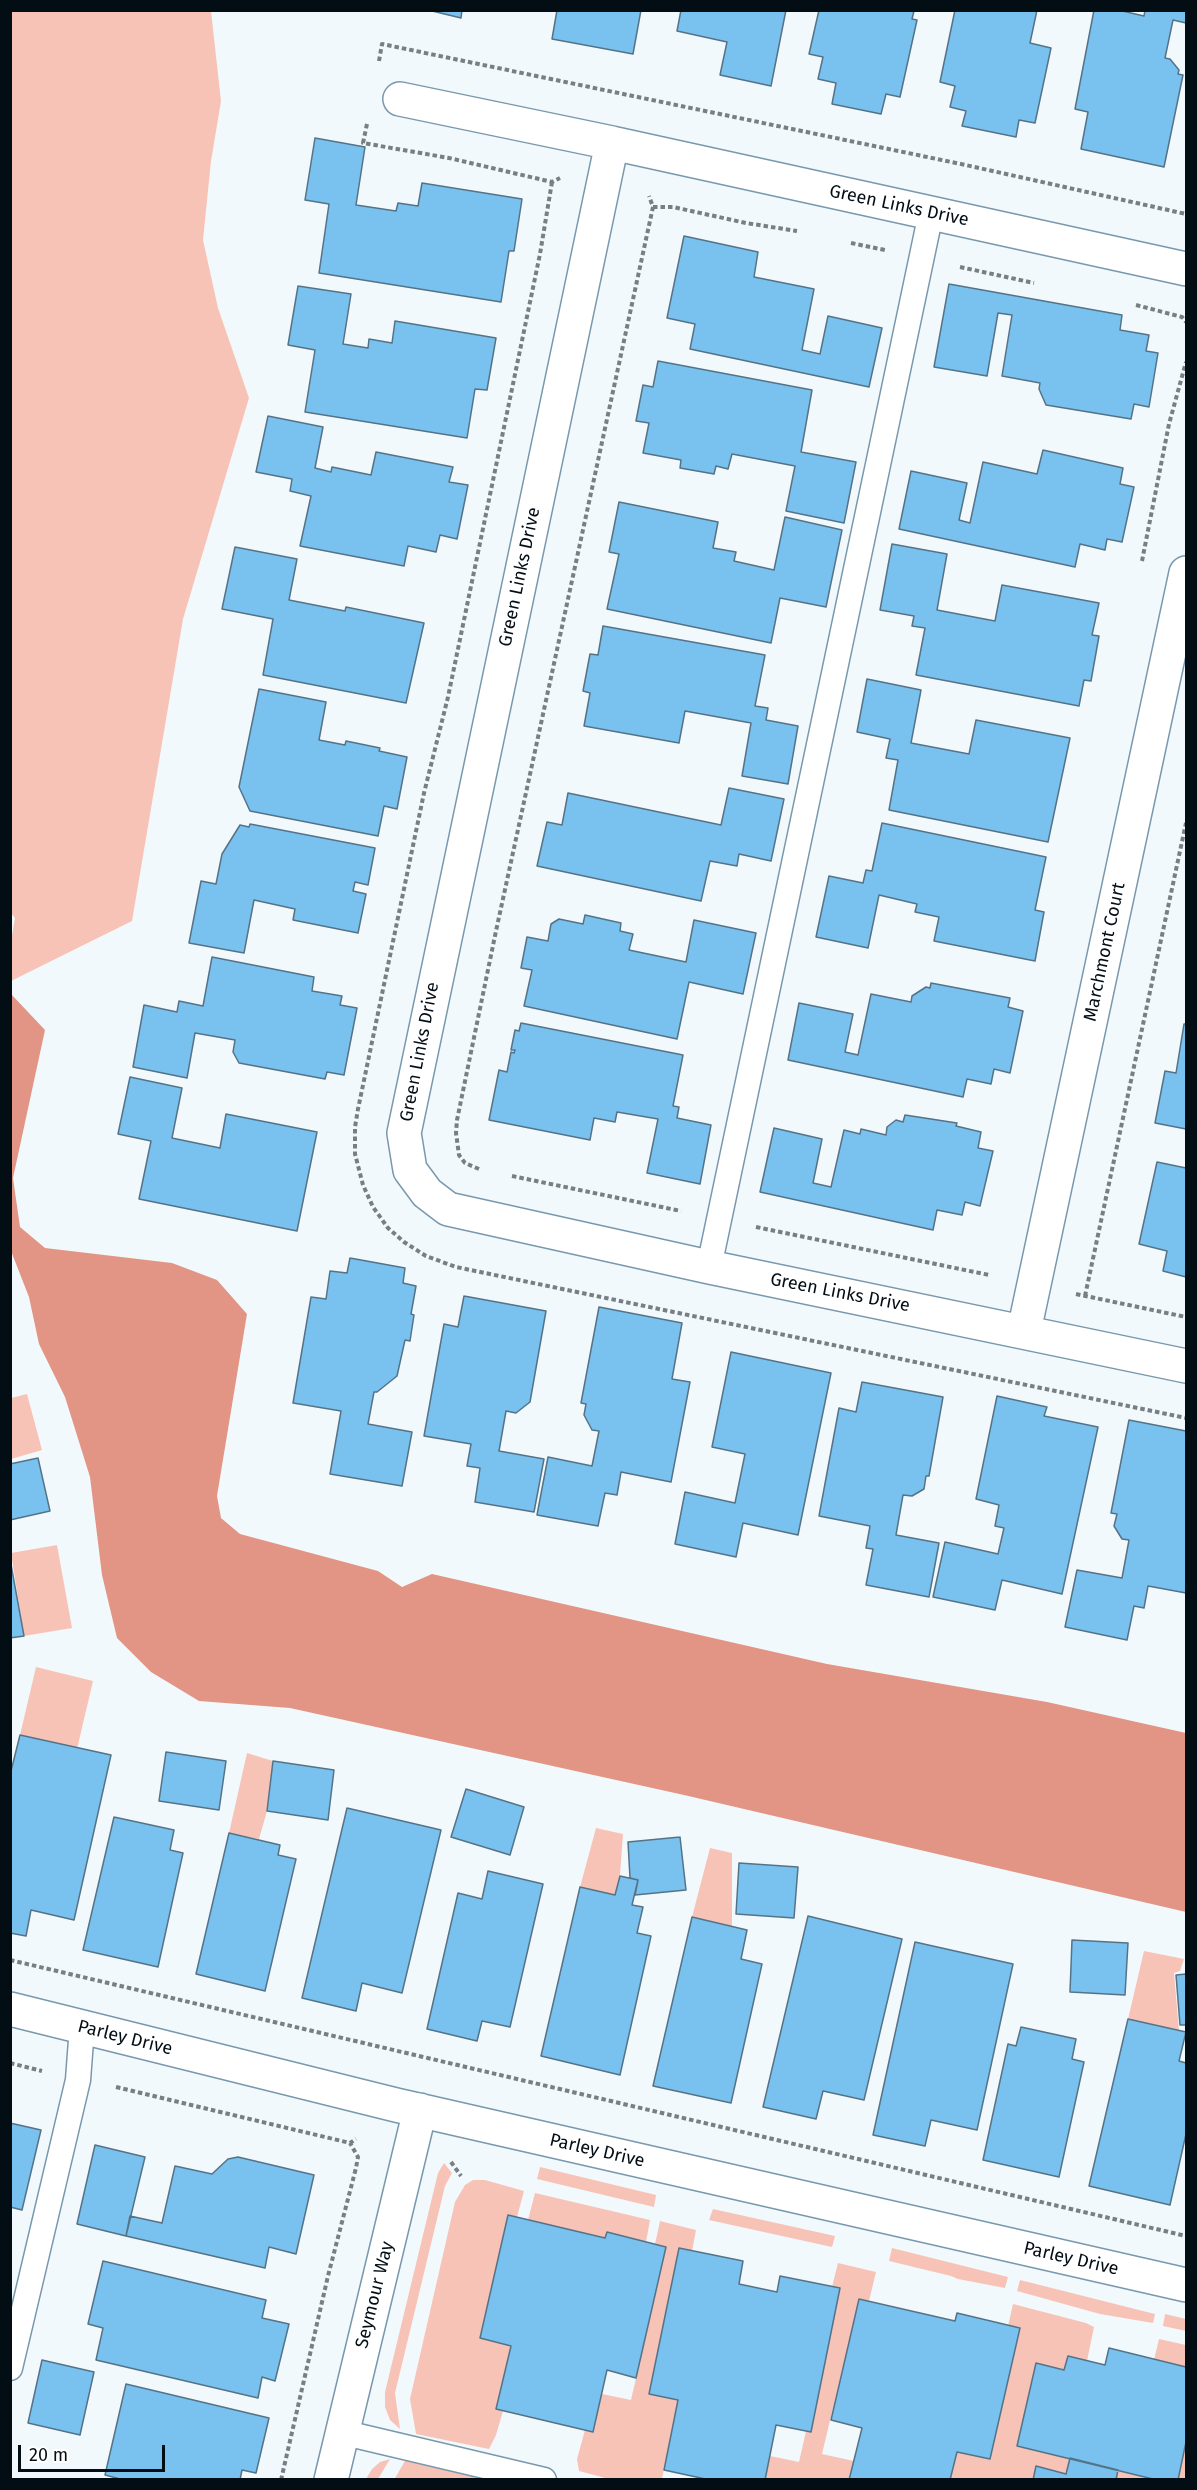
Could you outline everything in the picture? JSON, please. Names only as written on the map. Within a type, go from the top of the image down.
[{"type":"street","name":"Green Links Drive","points":[[400,99],[612,143],[1186,269]]},
{"type":"street","name":"Green Links Drive","points":[[612,143],[404,1133],[410,1170],[427,1193],[448,1209],[709,1267],[1186,1366]]},
{"type":"street","name":"Marchmont Court","points":[[1024,1331],[1186,573]]},
{"type":"street","name":"Parley Drive","points":[[10,2009],[420,2110],[1186,2285]]},
{"type":"street","name":"Seymour Way","points":[[331,2480],[420,2110]]},
{"type":"lane","points":[[709,1267],[931,213]]},
{"type":"lane","points":[[10,2368],[78,2080],[82,2027]]},
{"type":"lane","points":[[341,2432],[544,2480]]},
{"type":"path","points":[[552,182],[540,254],[448,698],[424,793],[358,1108],[355,1154],[363,1185],[373,1207],[388,1228],[404,1242],[426,1256],[456,1267],[1186,1418]]},
{"type":"path","points":[[487,1171],[465,1163],[459,1155],[457,1120],[498,920],[653,207],[646,190],[603,183]]},
{"type":"path","points":[[653,207],[673,207],[746,223],[801,231]]},
{"type":"path","points":[[843,240],[1036,283]]},
{"type":"path","points":[[1125,302],[1182,317],[1186,322]]},
{"type":"path","points":[[1085,1296],[1186,823]]},
{"type":"path","points":[[508,1175],[989,1275]]},
{"type":"path","points":[[1032,1292],[1085,1296],[1186,1317]]},
{"type":"path","points":[[10,1960],[1186,2236]]},
{"type":"path","points":[[281,2480],[327,2276],[356,2168],[358,2157],[350,2143]]},
{"type":"shaded area","points":[[11,11],[211,11],[221,101],[211,161],[203,240],[218,308],[249,398],[183,619],[132,921],[11,981],[11,941],[15,918],[10,912]]},
{"type":"shaded area","points":[[11,994],[45,1030],[13,1178],[20,1227],[45,1248],[172,1263],[217,1280],[247,1314],[217,1496],[221,1518],[240,1534],[378,1571],[402,1587],[432,1574],[827,1664],[1047,1702],[1186,1733],[1186,1912],[684,1795],[290,1708],[199,1701],[151,1672],[117,1638],[102,1575],[90,1477],[65,1397],[39,1344],[29,1297],[11,1251]]},
{"type":"shaded area","points":[[27,1394],[42,1450],[11,1459],[11,1398]]},
{"type":"shaded area","points":[[57,1545],[72,1628],[24,1636],[11,1553]]},
{"type":"shaded area","points":[[36,1667],[93,1681],[77,1749],[20,1735]]},
{"type":"shaded area","points":[[247,1753],[273,1761],[267,1811],[259,1839],[229,1833]]},
{"type":"shaded area","points":[[596,1828],[623,1834],[620,1875],[615,1895],[580,1887]]},
{"type":"shaded area","points":[[710,1848],[732,1853],[732,1927],[692,1917]]},
{"type":"shaded area","points":[[1144,1951],[1184,1959],[1180,1971],[1174,1973],[1179,2031],[1128,2019]]},
{"type":"shaded area","points":[[444,2163],[452,2173],[445,2186],[395,2393],[400,2429],[390,2420],[385,2407],[385,2392],[438,2173]]},
{"type":"shaded area","points":[[540,2167],[656,2195],[654,2207],[537,2179]]},
{"type":"shaded area","points":[[473,2180],[485,2180],[524,2191],[517,2217],[508,2216],[480,2337],[511,2346],[496,2409],[503,2411],[489,2449],[416,2434],[410,2399],[455,2202],[465,2185]]},
{"type":"shaded area","points":[[535,2193],[650,2220],[646,2242],[607,2233],[605,2238],[528,2220]]},
{"type":"shaded area","points":[[713,2209],[835,2236],[832,2247],[709,2220]]},
{"type":"shaded area","points":[[660,2221],[696,2230],[692,2251],[680,2248],[649,2394],[678,2400],[662,2479],[609,2479],[579,2471],[577,2459],[585,2430],[593,2431],[602,2394],[631,2400],[666,2247],[655,2244]]},
{"type":"shaded area","points":[[892,2248],[1008,2277],[1005,2288],[958,2279],[889,2261]]},
{"type":"shaded area","points":[[838,2263],[876,2272],[869,2301],[859,2299],[822,2454],[854,2461],[849,2479],[765,2480],[770,2456],[799,2462],[806,2431],[811,2432],[832,2287]]},
{"type":"shaded area","points":[[1020,2280],[1155,2314],[1153,2323],[1100,2314],[1017,2291]]},
{"type":"shaded area","points":[[1013,2304],[1094,2327],[1087,2361],[1068,2356],[1064,2370],[1036,2364],[1017,2446],[1070,2458],[1066,2474],[1036,2467],[1033,2479],[950,2480],[957,2452],[990,2459],[1020,2329],[1008,2326]]},
{"type":"shaded area","points":[[1165,2314],[1186,2319],[1186,2331],[1163,2326]]},
{"type":"shaded area","points":[[1159,2339],[1186,2345],[1186,2367],[1154,2360]]},
{"type":"shaded area","points":[[1186,2442],[1186,2479],[1178,2479]]},
{"type":"shaded area","points":[[390,2459],[378,2479],[366,2479],[380,2462]]},
{"type":"shaded area","points":[[406,2459],[475,2476],[476,2479],[394,2480]]},
{"type":"shaded area","points":[[1118,2470],[1157,2480],[1116,2480]]},
{"type":"building","points":[[428,10],[462,10],[461,18]]},
{"type":"building","points":[[557,10],[641,10],[633,54],[552,39]]},
{"type":"building","points":[[681,10],[786,10],[771,86],[720,75],[727,42],[677,31]]},
{"type":"building","points":[[819,10],[914,11],[912,19],[917,20],[900,97],[886,94],[881,114],[832,104],[836,83],[818,79],[823,57],[809,54]]},
{"type":"building","points":[[955,10],[1037,10],[1030,43],[1051,48],[1035,123],[1019,120],[1016,137],[962,126],[966,111],[950,107],[955,86],[940,82]]},
{"type":"building","points":[[1094,10],[1118,10],[1144,16],[1145,10],[1186,10],[1186,23],[1173,20],[1165,58],[1170,59],[1179,70],[1178,74],[1183,75],[1164,167],[1081,149],[1088,112],[1075,109]]},
{"type":"building","points":[[315,138],[365,147],[356,205],[396,211],[398,203],[418,206],[422,183],[522,199],[514,251],[509,251],[501,302],[319,273],[329,204],[305,200]]},
{"type":"building","points":[[684,236],[758,252],[754,277],[814,289],[802,350],[820,354],[828,316],[882,328],[869,387],[690,349],[695,324],[667,318]]},
{"type":"building","points":[[949,284],[1122,315],[1120,330],[1149,335],[1146,351],[1158,353],[1149,407],[1134,404],[1131,419],[1046,405],[1039,389],[1040,383],[1002,376],[1012,315],[998,313],[987,376],[934,367]]},
{"type":"building","points":[[298,286],[351,294],[343,344],[368,348],[369,339],[392,343],[395,321],[496,338],[487,390],[475,389],[467,438],[305,412],[315,350],[288,345]]},
{"type":"building","points":[[658,361],[812,390],[801,452],[856,462],[844,523],[786,511],[795,466],[732,454],[728,469],[716,466],[714,474],[680,468],[681,460],[643,453],[649,423],[636,421],[643,385],[653,387]]},
{"type":"building","points":[[268,416],[323,427],[315,468],[331,472],[332,467],[371,475],[376,452],[453,467],[449,482],[468,485],[457,539],[440,535],[436,552],[408,546],[404,566],[300,546],[311,496],[290,491],[292,479],[256,472]]},
{"type":"building","points":[[1043,450],[1123,468],[1120,484],[1134,487],[1122,542],[1107,539],[1105,550],[1080,544],[1075,567],[899,529],[911,471],[967,483],[959,520],[970,523],[983,462],[1037,474]]},
{"type":"building","points":[[619,502],[718,522],[713,548],[736,552],[734,561],[774,570],[785,517],[842,530],[826,607],[780,598],[771,643],[607,609],[619,554],[609,552]]},
{"type":"building","points":[[892,544],[947,554],[937,610],[995,621],[1002,585],[1099,603],[1092,635],[1099,636],[1091,681],[1084,680],[1079,706],[916,675],[925,628],[912,626],[914,616],[880,610]]},
{"type":"building","points":[[235,547],[297,559],[289,600],[345,611],[346,607],[424,623],[406,703],[263,675],[273,619],[222,609]]},
{"type":"building","points":[[603,626],[765,655],[755,706],[768,708],[766,720],[798,726],[788,784],[742,776],[751,723],[685,711],[679,743],[584,726],[590,693],[583,691],[590,654],[598,655]]},
{"type":"building","points":[[867,679],[921,690],[911,743],[969,754],[976,720],[1070,738],[1048,842],[889,810],[898,760],[886,758],[890,739],[857,732]]},
{"type":"building","points":[[259,689],[326,702],[319,740],[345,745],[346,741],[380,748],[379,751],[407,757],[397,809],[384,806],[378,836],[250,811],[239,787]]},
{"type":"building","points":[[729,788],[784,799],[771,861],[739,854],[737,866],[710,861],[701,901],[537,866],[547,822],[562,825],[568,793],[721,825]]},
{"type":"building","points":[[882,823],[1046,857],[1035,910],[1044,912],[1035,961],[934,941],[939,917],[915,912],[917,904],[879,895],[868,948],[816,937],[829,876],[863,883],[866,870],[872,871]]},
{"type":"building","points":[[250,824],[375,848],[368,885],[355,882],[353,891],[366,894],[358,933],[293,920],[295,909],[254,900],[244,953],[189,943],[201,881],[216,884],[222,854],[240,825],[249,827]]},
{"type":"building","points":[[585,915],[621,923],[620,931],[633,934],[629,950],[686,962],[694,920],[756,933],[743,994],[689,982],[677,1039],[524,1006],[532,970],[521,968],[527,937],[548,941],[551,924],[559,919],[583,924]]},
{"type":"building","points":[[212,957],[314,977],[312,991],[342,996],[340,1005],[357,1008],[344,1075],[327,1072],[325,1079],[239,1063],[233,1052],[235,1040],[195,1033],[187,1078],[133,1067],[144,1005],[177,1012],[179,1001],[203,1006]]},
{"type":"building","points":[[931,983],[1010,998],[1008,1007],[1023,1011],[1010,1073],[994,1069],[991,1084],[967,1079],[963,1097],[788,1060],[799,1003],[853,1014],[845,1052],[858,1055],[871,994],[911,1002],[912,996],[926,987],[930,988]]},
{"type":"building","points":[[521,1023],[683,1055],[673,1106],[679,1107],[677,1118],[711,1125],[700,1184],[647,1173],[658,1119],[617,1112],[615,1122],[594,1118],[590,1140],[489,1120],[499,1070],[507,1072],[511,1052],[514,1053],[515,1050],[511,1050],[515,1030],[519,1031]]},
{"type":"building","points":[[1184,1024],[1186,1024],[1186,1129],[1155,1123],[1165,1071],[1176,1073]]},
{"type":"building","points":[[130,1077],[182,1088],[172,1138],[220,1148],[226,1114],[317,1132],[297,1231],[139,1199],[151,1141],[118,1134]]},
{"type":"building","points":[[905,1115],[957,1123],[956,1126],[981,1132],[978,1148],[993,1151],[980,1206],[965,1202],[962,1215],[937,1210],[933,1230],[760,1192],[774,1128],[822,1139],[813,1183],[831,1187],[844,1130],[860,1134],[861,1129],[886,1135],[887,1127],[896,1120],[903,1122]]},
{"type":"building","points":[[1157,1162],[1186,1168],[1186,1277],[1163,1271],[1167,1251],[1139,1244]]},
{"type":"building","points":[[350,1258],[405,1268],[403,1283],[416,1286],[411,1314],[414,1315],[410,1341],[405,1340],[397,1376],[374,1392],[368,1424],[412,1432],[402,1486],[330,1474],[341,1411],[293,1403],[311,1297],[326,1299],[330,1271],[347,1273]]},
{"type":"building","points":[[464,1296],[546,1311],[530,1402],[516,1413],[506,1411],[499,1451],[544,1459],[534,1512],[475,1502],[480,1468],[467,1466],[471,1444],[424,1436],[444,1324],[458,1327]]},
{"type":"building","points":[[599,1307],[682,1323],[672,1379],[690,1382],[671,1482],[621,1472],[617,1495],[605,1493],[598,1526],[537,1515],[548,1457],[592,1466],[599,1431],[592,1430],[584,1415],[586,1404],[581,1403]]},
{"type":"building","points":[[731,1352],[831,1373],[798,1535],[743,1523],[736,1557],[675,1544],[685,1492],[735,1503],[745,1454],[712,1447]]},
{"type":"building","points":[[862,1382],[943,1397],[929,1476],[926,1476],[924,1489],[912,1496],[903,1495],[896,1535],[939,1543],[929,1597],[866,1585],[873,1549],[866,1548],[870,1526],[819,1516],[839,1408],[856,1412]]},
{"type":"building","points":[[997,1396],[1047,1407],[1044,1416],[1098,1427],[1062,1594],[1002,1580],[995,1610],[933,1597],[945,1542],[998,1554],[1004,1528],[995,1526],[999,1505],[976,1499]]},
{"type":"building","points":[[1129,1420],[1186,1431],[1186,1593],[1148,1586],[1144,1608],[1134,1606],[1127,1640],[1065,1627],[1077,1570],[1122,1578],[1129,1540],[1122,1539],[1114,1526],[1117,1514],[1111,1513]]},
{"type":"building","points":[[38,1458],[50,1511],[10,1520],[10,1464]]},
{"type":"building","points":[[10,1559],[24,1636],[10,1638]]},
{"type":"building","points":[[20,1735],[111,1755],[74,1920],[31,1910],[26,1936],[10,1933],[10,1775]]},
{"type":"building","points":[[166,1752],[226,1761],[219,1810],[159,1801]]},
{"type":"building","points":[[273,1761],[334,1770],[328,1820],[267,1811]]},
{"type":"building","points":[[466,1789],[524,1807],[510,1855],[451,1837]]},
{"type":"building","points":[[347,1808],[441,1830],[402,1993],[362,1983],[356,2011],[302,1998]]},
{"type":"building","points":[[114,1817],[174,1830],[170,1850],[183,1853],[158,1967],[83,1950]]},
{"type":"building","points":[[229,1833],[280,1845],[278,1855],[296,1859],[265,1991],[196,1974]]},
{"type":"building","points":[[680,1837],[686,1890],[635,1895],[638,1880],[630,1878],[628,1842]]},
{"type":"building","points":[[739,1863],[798,1867],[794,1918],[736,1914]]},
{"type":"building","points":[[488,1871],[543,1884],[510,2027],[482,2021],[477,2041],[427,2029],[458,1893],[482,1899]]},
{"type":"building","points":[[620,1876],[638,1880],[632,1905],[643,1907],[637,1933],[651,1936],[620,2075],[541,2056],[580,1887],[615,1895]]},
{"type":"building","points":[[808,1916],[902,1939],[864,2100],[823,2091],[816,2119],[763,2107]]},
{"type":"building","points":[[692,1917],[747,1930],[741,1959],[762,1964],[731,2103],[653,2086]]},
{"type":"building","points":[[1072,1940],[1128,1943],[1125,1995],[1070,1992]]},
{"type":"building","points":[[915,1942],[1013,1964],[977,2130],[931,2120],[925,2146],[873,2135]]},
{"type":"building","points":[[1186,1974],[1186,2025],[1180,2025],[1176,1975]]},
{"type":"building","points":[[1128,2019],[1186,2032],[1179,2061],[1186,2063],[1186,2134],[1170,2205],[1089,2186]]},
{"type":"building","points":[[1021,2027],[1076,2039],[1072,2059],[1084,2062],[1059,2177],[983,2160],[1008,2044],[1016,2046]]},
{"type":"building","points":[[10,2123],[41,2130],[22,2210],[10,2207]]},
{"type":"building","points":[[95,2145],[145,2157],[126,2236],[77,2224]]},
{"type":"building","points":[[238,2157],[314,2175],[296,2254],[269,2247],[265,2268],[126,2236],[130,2216],[162,2223],[175,2166],[212,2174],[228,2159]]},
{"type":"building","points":[[508,2215],[605,2238],[607,2232],[666,2247],[636,2378],[607,2370],[593,2432],[496,2409],[511,2346],[480,2338]]},
{"type":"building","points":[[679,2248],[743,2261],[739,2284],[777,2292],[780,2276],[840,2288],[811,2432],[776,2425],[765,2480],[710,2480],[664,2470],[678,2400],[649,2394]]},
{"type":"building","points":[[103,2261],[266,2300],[262,2318],[289,2324],[275,2381],[262,2377],[258,2398],[96,2360],[103,2328],[88,2324]]},
{"type":"building","points":[[859,2299],[955,2321],[957,2313],[1020,2328],[990,2459],[957,2452],[950,2480],[849,2480],[862,2428],[831,2420]]},
{"type":"building","points":[[1109,2348],[1186,2367],[1186,2442],[1178,2480],[1157,2480],[1017,2446],[1036,2363],[1064,2370],[1068,2356],[1105,2365]]},
{"type":"building","points":[[42,2360],[94,2372],[80,2435],[28,2423]]},
{"type":"building","points":[[126,2384],[269,2418],[256,2473],[242,2470],[240,2480],[124,2480],[105,2475]]},
{"type":"building","points":[[1070,2458],[1118,2470],[1116,2480],[1033,2480],[1036,2466],[1066,2474]]}]
